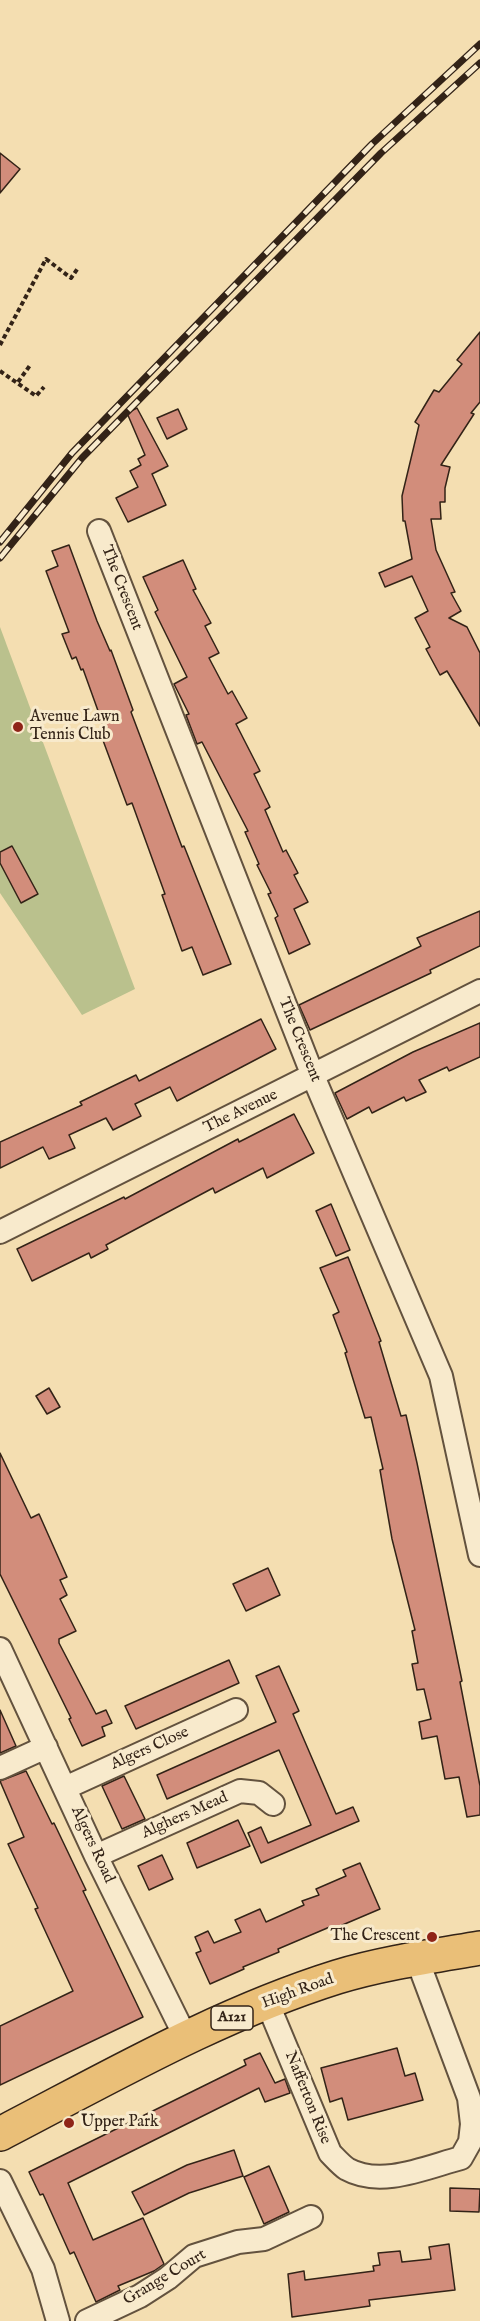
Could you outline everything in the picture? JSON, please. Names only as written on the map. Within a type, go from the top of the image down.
[{"type":"main road","name":"High Road","points":[[0,2134],[186,2038],[267,2002],[339,1977],[417,1959],[480,1948]]},
{"type":"street","name":"The Crescent","points":[[99,531],[313,1076],[441,1376],[480,1555]]},
{"type":"street","name":"The Avenue","points":[[0,1232],[480,991]]},
{"type":"street","name":"Algers Road","points":[[0,1650],[96,1856],[186,2038]]},
{"type":"street","name":"Algers Close","points":[[65,1788],[236,1710]]},
{"type":"street","points":[[0,1768],[46,1747]]},
{"type":"street","name":"Alghers Mead","points":[[96,1856],[240,1791],[259,1792],[273,1804]]},
{"type":"street","name":"Nafferton Rise","points":[[267,2002],[330,2153],[347,2169],[373,2177],[398,2175],[461,2158],[473,2151],[470,2142],[472,2124],[469,2098],[417,1959]]},
{"type":"street","points":[[0,2181],[43,2269],[58,2321]]},
{"type":"street","name":"Grange Court","points":[[87,2321],[140,2296],[168,2278],[194,2256],[238,2242],[264,2239],[311,2217]]},
{"type":"path","points":[[0,345],[46,259],[71,278],[78,268]]},
{"type":"path","points":[[18,382],[31,364]]},
{"type":"path","points":[[0,370],[36,396],[44,387]]},
{"type":"green space","name":"Avenue Lawn Tennis Club","points":[[0,627],[135,989],[82,1015],[0,893]]},
{"type":"building","points":[[0,153],[20,169],[0,193]]},
{"type":"building","points":[[480,332],[480,402],[471,413],[474,414],[441,465],[450,467],[445,488],[445,502],[440,502],[441,519],[431,519],[436,550],[455,592],[451,593],[461,611],[449,618],[467,627],[480,653],[480,726],[447,671],[440,675],[426,649],[430,647],[415,618],[428,611],[412,576],[385,587],[379,573],[412,559],[405,521],[403,521],[402,496],[419,425],[415,422],[434,390],[439,392],[462,364],[457,360]]},
{"type":"building","points":[[137,408],[168,466],[152,474],[166,505],[128,522],[116,498],[138,487],[130,471],[141,465],[138,459],[145,455],[127,413]]},
{"type":"building","points":[[178,409],[187,429],[167,439],[157,418]]},
{"type":"building","points":[[69,545],[97,621],[111,650],[133,710],[131,712],[182,847],[184,846],[231,964],[203,975],[192,947],[182,951],[162,895],[165,894],[132,803],[127,805],[101,735],[106,733],[83,669],[81,670],[76,657],[72,659],[62,634],[69,632],[46,571],[58,566],[52,551]]},
{"type":"building","points":[[183,560],[196,589],[193,590],[211,623],[205,626],[219,653],[209,658],[228,694],[232,691],[247,718],[236,724],[260,771],[254,774],[270,807],[265,810],[283,852],[286,850],[298,873],[294,875],[308,902],[294,909],[310,944],[289,954],[275,918],[278,916],[268,894],[271,893],[257,865],[259,864],[245,832],[248,831],[202,742],[197,744],[186,715],[189,714],[174,684],[187,677],[155,612],[158,610],[143,577]]},
{"type":"building","points":[[12,846],[38,894],[21,903],[0,863],[0,852]]},
{"type":"building","points":[[480,911],[480,946],[430,970],[431,973],[310,1030],[299,1005],[421,946],[417,938]]},
{"type":"building","points":[[261,1019],[276,1049],[177,1101],[170,1087],[135,1104],[141,1116],[113,1130],[106,1118],[69,1135],[75,1148],[49,1159],[43,1147],[0,1168],[0,1142],[82,1105],[80,1102],[136,1075],[139,1081]]},
{"type":"building","points":[[480,1023],[480,1057],[449,1071],[447,1067],[419,1080],[426,1092],[406,1101],[404,1097],[372,1113],[369,1107],[347,1119],[335,1093],[413,1052]]},
{"type":"building","points":[[294,1114],[314,1153],[267,1178],[263,1168],[215,1193],[213,1188],[106,1245],[108,1249],[91,1258],[89,1253],[32,1281],[17,1249],[124,1197],[125,1199],[238,1139],[239,1142]]},
{"type":"building","points":[[331,1204],[350,1250],[336,1256],[316,1211]]},
{"type":"building","points":[[348,1257],[381,1341],[379,1342],[401,1416],[406,1415],[462,1681],[460,1682],[480,1786],[480,1815],[467,1817],[459,1777],[445,1779],[437,1736],[422,1739],[419,1722],[431,1719],[424,1689],[417,1690],[412,1664],[418,1663],[412,1631],[415,1630],[392,1539],[380,1470],[383,1469],[371,1417],[365,1418],[345,1353],[347,1352],[333,1315],[339,1312],[320,1268]]},
{"type":"building","points":[[49,1388],[60,1407],[47,1414],[36,1396]]},
{"type":"building","points":[[0,1453],[31,1518],[39,1514],[67,1577],[60,1580],[67,1595],[60,1599],[76,1631],[59,1639],[59,1643],[96,1714],[106,1710],[112,1723],[102,1727],[105,1736],[82,1746],[69,1719],[71,1718],[0,1574]]},
{"type":"building","points":[[268,1568],[280,1595],[246,1611],[233,1584]]},
{"type":"building","points":[[229,1660],[239,1683],[136,1729],[125,1706]]},
{"type":"building","points":[[279,1666],[299,1711],[293,1714],[336,1814],[353,1807],[359,1821],[261,1863],[248,1833],[261,1827],[268,1843],[311,1825],[279,1750],[167,1799],[157,1775],[276,1722],[256,1676]]},
{"type":"building","points":[[0,1710],[16,1746],[0,1753]]},
{"type":"building","points":[[26,1771],[86,1890],[83,1891],[143,2017],[0,2085],[0,2026],[73,1991],[8,1844],[24,1837],[0,1781]]},
{"type":"building","points":[[124,1776],[145,1819],[122,1829],[102,1786]]},
{"type":"building","points":[[238,1820],[250,1846],[197,1868],[187,1843]]},
{"type":"building","points":[[162,1855],[173,1879],[149,1890],[138,1866]]},
{"type":"building","points":[[360,1863],[380,1909],[278,1949],[279,1952],[210,1984],[196,1953],[201,1951],[195,1937],[208,1931],[214,1943],[241,1932],[235,1920],[260,1909],[266,1922],[304,1905],[302,1901],[319,1895],[316,1889],[346,1876],[343,1870]]},
{"type":"building","points":[[397,2048],[405,2076],[415,2073],[423,2100],[348,2120],[342,2098],[330,2102],[321,2068]]},
{"type":"building","points":[[260,2053],[275,2083],[285,2079],[290,2093],[265,2102],[259,2088],[68,2183],[93,2240],[143,2218],[164,2264],[154,2271],[118,2286],[120,2290],[96,2302],[74,2252],[70,2254],[43,2194],[40,2195],[29,2172],[246,2065],[244,2060]]},
{"type":"building","points":[[234,2150],[243,2176],[189,2193],[144,2215],[132,2192],[187,2165]]},
{"type":"building","points":[[269,2166],[289,2212],[264,2224],[244,2177]]},
{"type":"building","points":[[450,2188],[480,2189],[479,2212],[450,2211]]},
{"type":"building","points":[[449,2244],[455,2290],[369,2300],[370,2306],[292,2317],[288,2274],[304,2271],[305,2280],[374,2271],[373,2266],[380,2265],[378,2253],[400,2251],[402,2262],[431,2259],[429,2247]]},
{"type":"railway","points":[[0,542],[72,453],[372,144],[480,44]]},
{"type":"railway","points":[[0,558],[82,458],[381,153],[480,63]]},
{"type":"place","name":"Avenue Lawn Tennis Club","points":[[18,727]]},
{"type":"place","name":"The Crescent","points":[[432,1937]]},
{"type":"place","name":"Upper Park","points":[[69,2123]]}]
